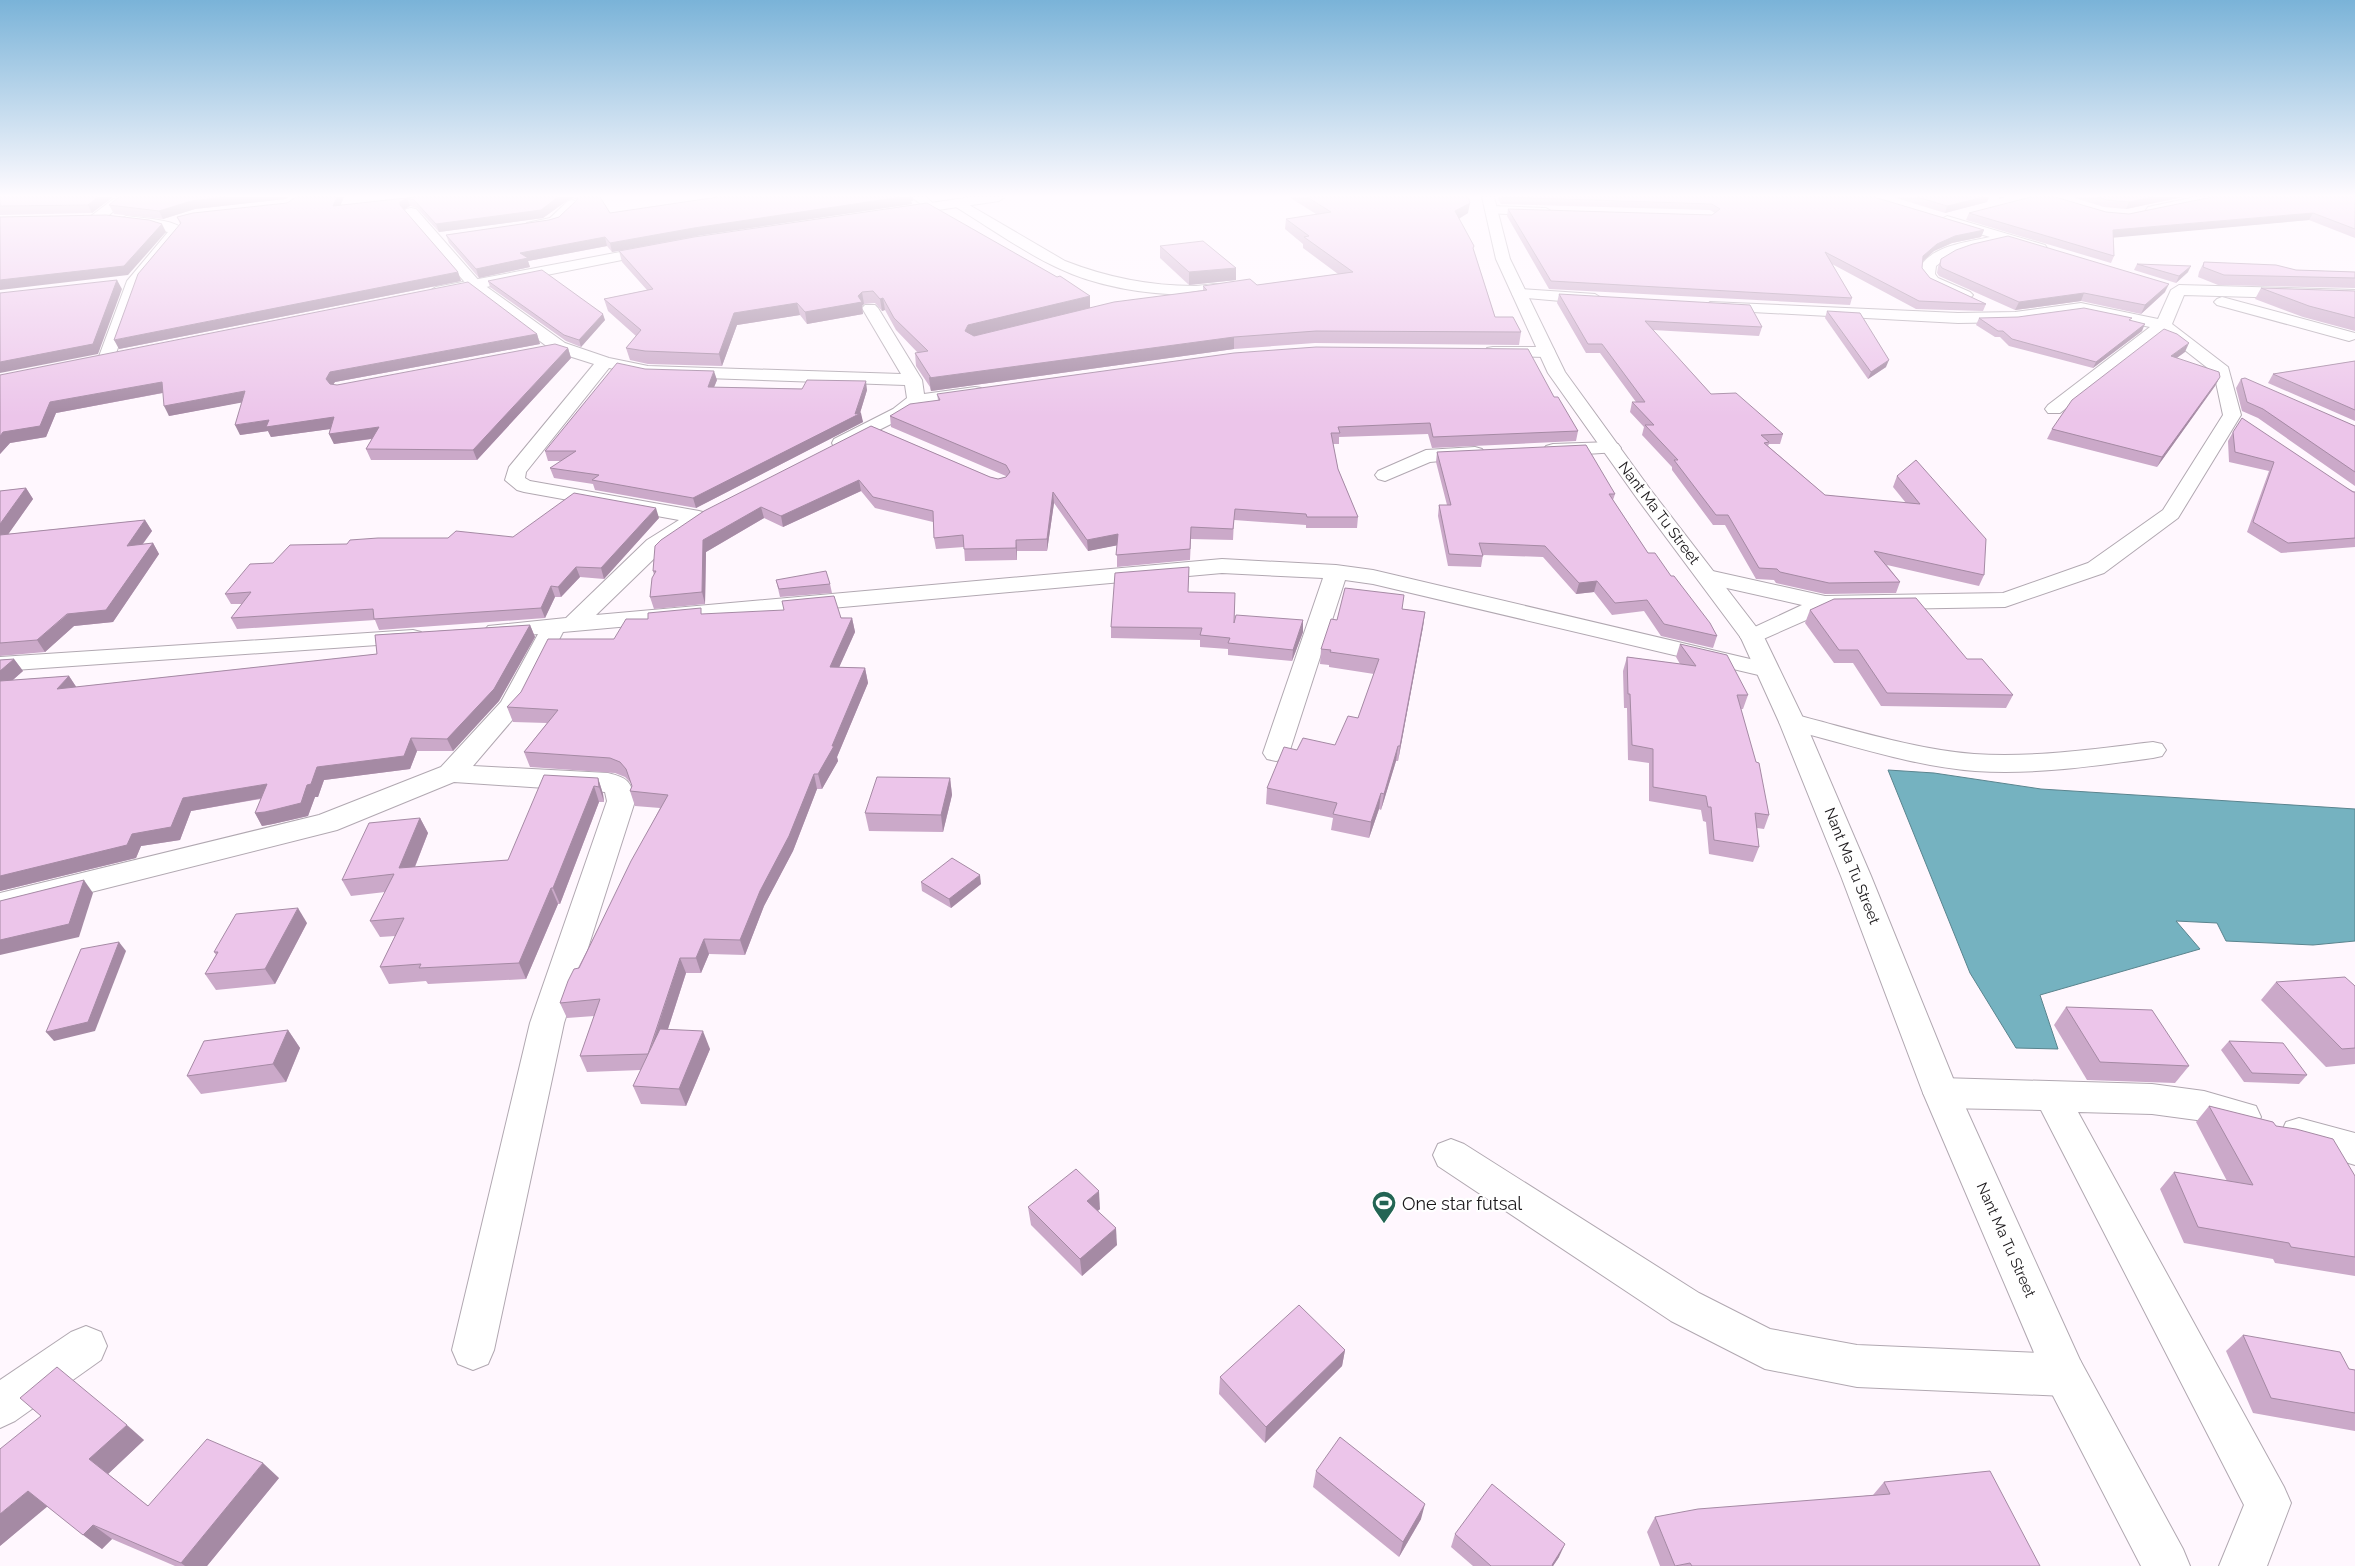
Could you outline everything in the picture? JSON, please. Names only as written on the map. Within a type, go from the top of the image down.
[{"type":"street","points":[[106,359],[134,281],[143,270]]},
{"type":"street","points":[[462,270],[475,285],[559,347],[605,362],[648,371],[913,380]]},
{"type":"street","points":[[426,294],[550,270]]},
{"type":"street","points":[[1077,270],[1146,287],[1192,292],[1244,287]]},
{"type":"street","name":"Nant Ma Tu Street","points":[[1508,270],[1557,373],[1642,493],[1708,577],[1752,638],[1792,722],[1856,876],[1941,1093],[2065,1375],[2166,1566]]},
{"type":"street","points":[[1928,270],[1928,275],[1933,281],[2015,317]]},
{"type":"street","points":[[115,283],[134,281]]},
{"type":"street","points":[[1126,301],[1146,287]]},
{"type":"street","points":[[2170,288],[2355,295]]},
{"type":"street","points":[[2054,409],[2163,325],[2170,288]]},
{"type":"street","points":[[2170,288],[2349,336]]},
{"type":"street","points":[[1520,294],[1609,299]]},
{"type":"street","points":[[1699,304],[1958,318],[2015,317],[2081,308],[2163,325],[2231,374],[2241,420],[2171,514],[2096,568],[2005,600],[1825,603],[1708,577]]},
{"type":"street","points":[[870,308],[913,380],[916,400]]},
{"type":"street","points":[[540,351],[559,347]]},
{"type":"street","points":[[1479,352],[1547,352]]},
{"type":"street","points":[[87,363],[126,355]]},
{"type":"street","points":[[452,773],[512,705],[563,625],[655,545],[707,513],[524,486],[515,480],[516,471],[605,362]]},
{"type":"street","points":[[826,451],[881,431],[899,413],[916,400],[993,390]]},
{"type":"street","points":[[1535,451],[1611,448]]},
{"type":"street","points":[[1385,475],[1426,456],[1497,452]]},
{"type":"street","points":[[475,632],[1222,566],[1336,572],[1373,577],[1767,670]]},
{"type":"street","points":[[1276,753],[1336,572]]},
{"type":"street","points":[[1752,638],[1825,603]]},
{"type":"street","points":[[0,664],[435,635]]},
{"type":"street","points":[[1792,722],[1931,756],[1975,762],[2052,762],[2153,750]]},
{"type":"street","points":[[0,904],[327,823],[452,773],[608,782],[618,788],[620,801],[546,1023],[473,1350]]},
{"type":"street","points":[[1941,1093],[2152,1099],[2204,1106],[2355,1149]]},
{"type":"street","points":[[2052,1097],[2268,1503],[2243,1566]]},
{"type":"street","points":[[1451,1155],[1685,1307],[1765,1349],[1857,1366],[2065,1375]]},
{"type":"street","points":[[0,1406],[86,1346]]},
{"type":"water","points":[[1888,770],[1934,773],[2041,789],[2355,809],[2355,941],[2313,945],[2226,941],[2217,923],[2176,921],[2200,949],[2040,995],[2058,1049],[2016,1048],[1970,973]]},
{"type":"building","points":[[0,270],[88,270],[0,280]]},
{"type":"building","points":[[141,270],[456,270],[458,272],[114,340],[138,274]]},
{"type":"building","points":[[542,270],[603,314],[579,340],[564,335],[488,281]]},
{"type":"building","points":[[636,270],[1045,270],[1057,277],[1060,276],[1090,296],[968,325],[965,331],[974,336],[1114,302],[1207,290],[1203,286],[1250,279],[1257,285],[1353,272],[1350,270],[1480,270],[1495,317],[1513,317],[1521,332],[1316,331],[1234,337],[931,378],[915,353],[928,351],[894,318],[883,298],[880,299],[873,291],[862,292],[858,296],[862,302],[805,312],[797,303],[734,313],[719,354],[645,351],[626,348],[641,330],[604,299],[653,289]]},
{"type":"building","points":[[1187,270],[1212,270],[1189,272]]},
{"type":"building","points":[[1544,270],[1836,270],[1852,298],[1551,281]]},
{"type":"building","points":[[1860,270],[1924,270],[1930,278],[1986,304],[1919,301]]},
{"type":"building","points":[[1947,270],[2122,270],[2169,284],[2145,305],[2084,293],[2019,302]]},
{"type":"building","points":[[2158,270],[2186,270],[2179,276]]},
{"type":"building","points":[[2211,270],[2355,272],[2355,278],[2224,275]]},
{"type":"building","points":[[117,280],[93,344],[0,362],[0,293]]},
{"type":"building","points":[[468,282],[537,334],[330,372],[326,379],[330,384],[337,385],[555,344],[568,348],[473,450],[366,449],[379,427],[329,434],[334,417],[266,427],[269,420],[235,425],[245,391],[164,406],[162,382],[50,402],[40,426],[3,432],[0,436],[0,375]]},
{"type":"building","points":[[2261,288],[2355,291],[2355,318],[2309,306]]},
{"type":"building","points":[[1559,294],[1750,305],[1762,327],[1645,321],[1711,394],[1736,393],[1783,434],[1761,435],[1769,442],[1764,443],[1825,495],[1920,504],[1897,476],[1916,460],[1986,539],[1984,575],[1874,551],[1900,582],[1829,583],[1780,572],[1777,569],[1759,568],[1728,515],[1716,515],[1674,460],[1678,460],[1645,425],[1654,425],[1632,402],[1645,402],[1602,344],[1588,344]]},
{"type":"building","points":[[2084,308],[2132,318],[2129,320],[2145,324],[2096,362],[2012,339],[2003,331],[1998,331],[1979,318],[2018,317]]},
{"type":"building","points":[[1827,311],[1860,313],[1889,360],[1871,372]]},
{"type":"building","points":[[2164,329],[2177,334],[2189,343],[2171,356],[2219,372],[2220,377],[2162,457],[2052,429],[2072,400]]},
{"type":"building","points":[[1316,347],[1528,349],[1554,397],[1558,397],[1578,431],[1433,437],[1430,423],[1338,427],[1340,433],[1331,433],[1338,469],[1358,517],[1307,517],[1306,514],[1235,509],[1233,529],[1191,527],[1190,549],[1116,555],[1118,534],[1087,540],[1053,492],[1047,539],[1016,540],[1016,548],[964,549],[963,535],[934,538],[933,511],[873,497],[859,480],[781,516],[761,507],[703,540],[702,592],[650,597],[652,578],[656,571],[653,571],[655,546],[661,540],[704,511],[871,426],[990,477],[998,479],[1006,477],[1010,472],[1006,465],[890,416],[910,404],[940,400],[937,394],[1234,353]]},
{"type":"building","points":[[2355,361],[2355,410],[2273,374]]},
{"type":"building","points":[[617,363],[645,369],[714,371],[708,387],[802,389],[807,380],[866,381],[855,414],[861,413],[693,498],[592,480],[599,475],[550,468],[576,451],[545,451]]},
{"type":"building","points":[[2245,378],[2355,426],[2355,472],[2263,409],[2247,402],[2241,379]]},
{"type":"building","points":[[2242,418],[2355,492],[2355,538],[2288,543],[2253,522],[2274,462],[2235,452],[2233,432]]},
{"type":"building","points":[[1586,445],[1615,494],[1609,494],[1648,553],[1655,553],[1671,576],[1674,576],[1710,623],[1717,636],[1664,624],[1647,600],[1615,603],[1597,581],[1579,583],[1545,546],[1479,543],[1483,556],[1449,554],[1439,505],[1451,505],[1437,452]]},
{"type":"building","points":[[26,488],[0,524],[0,491]]},
{"type":"building","points":[[574,493],[656,508],[601,568],[576,567],[558,587],[551,586],[541,608],[374,619],[373,609],[231,618],[251,592],[225,594],[250,564],[273,563],[290,545],[347,544],[350,540],[378,538],[448,538],[456,531],[513,537]]},
{"type":"building","points":[[145,520],[127,546],[153,543],[106,610],[67,614],[37,640],[0,643],[0,535]]},
{"type":"building","points":[[1189,567],[1188,592],[1235,593],[1234,623],[1236,615],[1303,620],[1293,650],[1228,643],[1230,638],[1200,635],[1202,628],[1111,627],[1115,573]]},
{"type":"building","points":[[826,571],[830,584],[779,589],[776,580]]},
{"type":"building","points":[[1345,588],[1404,595],[1402,609],[1425,612],[1400,746],[1398,746],[1384,794],[1381,793],[1371,822],[1333,814],[1337,803],[1267,788],[1284,747],[1297,750],[1303,738],[1335,745],[1348,716],[1358,718],[1379,659],[1321,649],[1331,619],[1337,620]]},
{"type":"building","points":[[834,596],[841,618],[852,618],[830,667],[865,668],[832,746],[834,746],[818,774],[814,774],[789,836],[760,891],[740,940],[704,939],[696,958],[680,958],[648,1054],[580,1056],[600,999],[560,1003],[574,969],[579,968],[631,861],[668,795],[630,791],[632,786],[626,769],[620,762],[610,758],[524,752],[558,710],[507,707],[521,692],[548,639],[614,639],[626,619],[648,619],[648,613],[701,608],[701,614],[784,610],[782,601]]},
{"type":"building","points":[[1916,598],[1967,659],[1982,659],[2013,695],[1887,693],[1858,650],[1839,650],[1810,610],[1834,599]]},
{"type":"building","points":[[530,625],[494,689],[447,739],[411,738],[404,756],[317,767],[311,784],[307,785],[301,803],[265,812],[255,813],[267,784],[183,798],[171,827],[132,834],[127,845],[0,876],[0,681],[69,676],[57,689],[377,654],[375,635]]},
{"type":"building","points":[[1680,644],[1727,655],[1748,695],[1737,695],[1756,762],[1759,763],[1769,815],[1755,813],[1759,847],[1714,840],[1711,807],[1708,807],[1706,796],[1653,787],[1653,749],[1632,745],[1627,657],[1696,666]]},
{"type":"building","points":[[14,659],[0,671],[0,660]]},
{"type":"building","points":[[544,775],[598,778],[599,787],[594,786],[553,888],[551,888],[519,963],[419,968],[421,964],[380,967],[404,918],[370,921],[394,874],[342,880],[369,823],[420,818],[399,868],[508,860]]},
{"type":"building","points":[[877,777],[950,778],[941,815],[865,813]]},
{"type":"building","points":[[952,858],[980,875],[949,899],[921,882]]},
{"type":"building","points":[[84,880],[69,924],[0,940],[0,901]]},
{"type":"building","points":[[298,908],[265,969],[205,974],[218,952],[214,952],[236,914]]},
{"type":"building","points":[[119,942],[88,1022],[46,1032],[81,949]]},
{"type":"building","points":[[2345,977],[2355,986],[2355,1048],[2342,1049],[2276,982]]},
{"type":"building","points":[[2066,1007],[2152,1010],[2189,1066],[2100,1062]]},
{"type":"building","points":[[660,1029],[703,1031],[679,1089],[633,1086]]},
{"type":"building","points":[[288,1030],[273,1064],[187,1076],[204,1041]]},
{"type":"building","points":[[2229,1041],[2283,1043],[2307,1075],[2252,1073]]},
{"type":"building","points":[[2209,1106],[2273,1122],[2276,1126],[2296,1129],[2333,1139],[2355,1176],[2355,1257],[2291,1247],[2289,1243],[2198,1227],[2174,1172],[2253,1185]]},
{"type":"building","points":[[1076,1169],[1099,1191],[1087,1201],[1116,1228],[1080,1259],[1028,1207]]},
{"type":"building","points":[[1299,1305],[1345,1350],[1266,1427],[1220,1377]]},
{"type":"building","points":[[2243,1335],[2340,1352],[2349,1369],[2355,1370],[2355,1413],[2271,1398]]},
{"type":"building","points":[[57,1367],[127,1425],[89,1459],[148,1506],[207,1439],[263,1463],[181,1563],[93,1525],[83,1535],[28,1491],[0,1514],[0,1449],[41,1416],[20,1398]]},
{"type":"building","points":[[1340,1437],[1425,1504],[1403,1542],[1316,1471]]},
{"type":"building","points":[[1990,1471],[2040,1566],[1692,1566],[1690,1563],[1675,1566],[1655,1517],[1698,1509],[1890,1494],[1884,1482]]},
{"type":"building","points":[[1492,1484],[1565,1544],[1553,1566],[1491,1566],[1455,1534]]},
{"type":"place","name":"One star futsal","points":[[1384,1224]]}]
